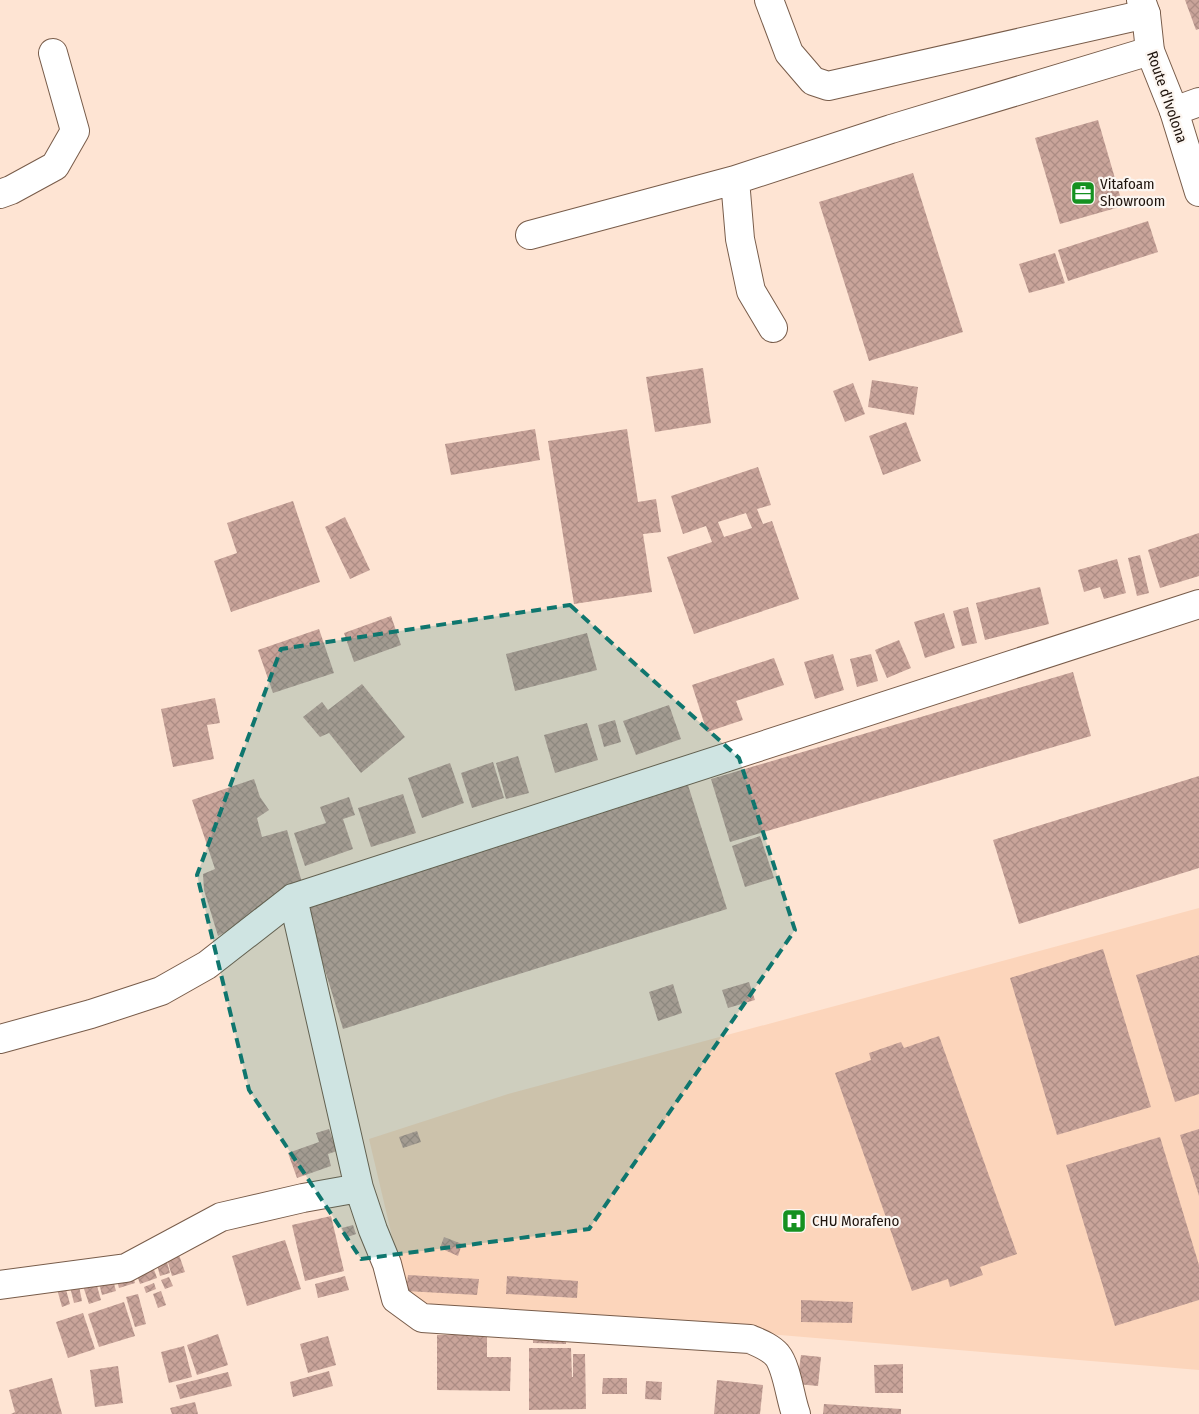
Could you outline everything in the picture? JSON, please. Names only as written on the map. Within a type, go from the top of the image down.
[{"type":"street","points":[[769,0],[789,52],[813,82],[828,86],[1144,7]]},
{"type":"street","name":"Route d'Ivolona","points":[[1144,7],[1150,51],[1174,111],[1199,192]]},
{"type":"street","points":[[530,235],[735,180],[891,129],[1150,51]]},
{"type":"street","points":[[0,194],[55,166],[75,131],[53,53]]},
{"type":"street","points":[[1174,111],[1199,102]]},
{"type":"street","points":[[735,180],[740,239],[751,291],[773,328]]},
{"type":"street","points":[[0,1039],[91,1014],[161,991],[208,965],[293,898],[1199,604]]},
{"type":"street","points":[[293,898],[359,1188],[387,1264],[396,1299],[422,1318],[750,1339],[764,1345],[777,1355],[784,1370],[796,1414]]},
{"type":"street","points":[[0,1285],[126,1268],[221,1217],[303,1198],[359,1188]]},
{"type":"highlighted area","points":[[570,605],[739,758],[795,930],[589,1229],[361,1259],[249,1090],[197,875],[281,649]]},
{"type":"shaded area","name":"CHU Morafeno","points":[[1199,908],[1199,1370],[408,1304],[369,1139],[508,1094]]},
{"type":"building","points":[[1185,0],[1199,0],[1199,29],[1196,30]]},
{"type":"building","points":[[1098,120],[1123,206],[1060,224],[1035,138]]},
{"type":"building","points":[[913,173],[963,332],[869,361],[819,202]]},
{"type":"building","points":[[1148,221],[1158,252],[1068,281],[1058,250]]},
{"type":"building","points":[[1055,253],[1065,283],[1029,293],[1019,264]]},
{"type":"building","points":[[703,368],[711,423],[655,432],[646,377]]},
{"type":"building","points":[[872,380],[918,387],[914,415],[868,407]]},
{"type":"building","points":[[853,383],[865,414],[845,422],[833,391]]},
{"type":"building","points":[[906,422],[921,461],[883,475],[869,436]]},
{"type":"building","points":[[535,429],[540,460],[451,475],[445,444]]},
{"type":"building","points":[[627,429],[638,502],[656,499],[661,532],[643,534],[652,592],[574,604],[548,441]]},
{"type":"building","points":[[758,467],[771,505],[757,509],[763,524],[772,521],[799,599],[694,634],[667,557],[712,542],[706,526],[683,534],[671,496]],"holes":[[[746,513],[752,528],[724,537],[718,522]]]},
{"type":"building","points":[[293,501],[320,582],[231,612],[214,561],[237,553],[227,523]]},
{"type":"building","points":[[345,517],[370,570],[350,579],[325,527]]},
{"type":"building","points":[[1199,533],[1199,576],[1160,588],[1148,550]]},
{"type":"building","points":[[1140,555],[1149,593],[1137,596],[1128,558]]},
{"type":"building","points":[[1117,559],[1126,593],[1104,599],[1100,587],[1084,592],[1078,570]]},
{"type":"building","points":[[1040,587],[1049,624],[985,640],[976,603]]},
{"type":"building","points":[[968,607],[977,643],[962,646],[953,611]]},
{"type":"building","points":[[944,613],[955,648],[925,658],[914,622]]},
{"type":"building","points":[[391,616],[401,645],[354,662],[344,633]]},
{"type":"building","points":[[319,629],[334,673],[273,693],[258,650]]},
{"type":"building","points":[[587,633],[597,670],[515,691],[506,654]]},
{"type":"building","points":[[899,640],[911,668],[887,678],[875,650]]},
{"type":"building","points":[[833,654],[844,690],[815,699],[804,662]]},
{"type":"building","points":[[871,654],[878,681],[857,687],[850,659]]},
{"type":"building","points":[[774,658],[784,685],[736,701],[743,720],[707,732],[692,685]]},
{"type":"building","points":[[1073,672],[1091,736],[730,842],[711,779]]},
{"type":"building","points":[[362,684],[405,737],[361,773],[329,733],[320,737],[303,717],[322,702],[328,710]]},
{"type":"building","points":[[215,698],[220,723],[207,725],[214,759],[173,767],[161,709]]},
{"type":"building","points":[[669,705],[681,739],[636,755],[623,721]]},
{"type":"building","points":[[615,720],[621,742],[604,747],[598,725]]},
{"type":"building","points":[[587,723],[598,760],[555,773],[544,735]]},
{"type":"building","points":[[518,756],[529,793],[506,799],[496,763]]},
{"type":"building","points":[[493,762],[504,798],[472,808],[461,773]]},
{"type":"building","points":[[450,763],[464,803],[422,818],[408,778]]},
{"type":"building","points":[[1199,776],[1199,868],[1019,924],[993,840]]},
{"type":"building","points":[[254,779],[260,797],[269,810],[257,818],[262,837],[287,830],[303,886],[270,909],[218,936],[204,890],[203,874],[215,869],[192,800]]},
{"type":"building","points":[[688,785],[727,909],[343,1029],[305,905]]},
{"type":"building","points":[[403,794],[416,833],[371,847],[358,808]]},
{"type":"building","points":[[349,797],[355,815],[343,819],[353,849],[305,866],[294,833],[326,823],[320,807]]},
{"type":"building","points":[[760,836],[774,878],[745,887],[732,846]]},
{"type":"building","points":[[1103,949],[1151,1107],[1057,1135],[1010,978]]},
{"type":"building","points":[[1199,955],[1199,1094],[1175,1102],[1136,975]]},
{"type":"building","points":[[749,982],[755,1000],[728,1008],[722,990]]},
{"type":"building","points":[[673,984],[682,1013],[658,1021],[649,992]]},
{"type":"building","points":[[939,1036],[1017,1254],[980,1267],[983,1275],[950,1287],[948,1279],[912,1291],[835,1073],[871,1060],[869,1053],[901,1042],[904,1048]]},
{"type":"building","points":[[329,1129],[337,1151],[328,1154],[331,1166],[297,1178],[288,1153],[319,1142],[316,1133]]},
{"type":"building","points":[[1199,1129],[1199,1196],[1180,1135]]},
{"type":"building","points":[[417,1131],[421,1142],[403,1148],[399,1137]]},
{"type":"building","points":[[1160,1137],[1199,1265],[1199,1300],[1115,1326],[1066,1165]]},
{"type":"building","points":[[331,1216],[344,1271],[305,1281],[292,1225]]},
{"type":"building","points":[[353,1225],[356,1234],[345,1238],[342,1228]]},
{"type":"building","points":[[444,1237],[462,1244],[458,1256],[440,1248]]},
{"type":"building","points":[[285,1240],[301,1289],[247,1306],[232,1256]]},
{"type":"building","points":[[179,1255],[185,1272],[172,1276],[167,1259]]},
{"type":"building","points":[[166,1258],[170,1273],[160,1276],[156,1261]]},
{"type":"building","points":[[152,1264],[157,1278],[140,1284],[135,1269]]},
{"type":"building","points":[[131,1268],[135,1283],[119,1288],[115,1273]]},
{"type":"building","points":[[408,1275],[479,1279],[477,1295],[406,1291]]},
{"type":"building","points":[[112,1276],[116,1291],[102,1295],[98,1279]]},
{"type":"building","points":[[345,1276],[349,1290],[318,1298],[315,1284]]},
{"type":"building","points":[[507,1276],[578,1281],[577,1298],[506,1294]]},
{"type":"building","points":[[169,1277],[173,1286],[165,1289],[161,1280]]},
{"type":"building","points":[[95,1279],[101,1300],[89,1304],[82,1283]]},
{"type":"building","points":[[78,1281],[82,1301],[74,1303],[69,1283]]},
{"type":"building","points":[[154,1283],[156,1289],[146,1293],[144,1287]]},
{"type":"building","points":[[65,1286],[70,1304],[62,1307],[57,1289]]},
{"type":"building","points":[[161,1291],[166,1305],[158,1308],[153,1294]]},
{"type":"building","points":[[138,1294],[146,1324],[135,1327],[126,1297]]},
{"type":"building","points":[[801,1300],[853,1302],[852,1323],[801,1322]]},
{"type":"building","points":[[124,1302],[135,1336],[99,1347],[88,1314]]},
{"type":"building","points":[[83,1313],[95,1349],[68,1358],[56,1322]]},
{"type":"building","points":[[533,1331],[566,1332],[566,1344],[533,1343]]},
{"type":"building","points":[[218,1334],[228,1365],[197,1375],[187,1345]]},
{"type":"building","points":[[437,1335],[487,1335],[487,1357],[511,1357],[510,1391],[437,1390]]},
{"type":"building","points":[[328,1336],[336,1365],[308,1373],[300,1344]]},
{"type":"building","points":[[184,1346],[192,1377],[169,1383],[161,1352]]},
{"type":"building","points":[[529,1348],[571,1348],[572,1377],[573,1354],[585,1354],[586,1409],[529,1410]]},
{"type":"building","points":[[801,1355],[821,1357],[818,1386],[797,1384]]},
{"type":"building","points":[[903,1364],[903,1393],[875,1393],[874,1365]]},
{"type":"building","points":[[118,1366],[123,1403],[95,1407],[90,1370]]},
{"type":"building","points":[[329,1371],[333,1386],[293,1397],[290,1382]]},
{"type":"building","points":[[228,1372],[232,1386],[180,1399],[176,1385]]},
{"type":"building","points":[[52,1378],[62,1414],[11,1414],[15,1412],[9,1390]]},
{"type":"building","points":[[603,1378],[627,1378],[627,1394],[602,1394]]},
{"type":"building","points":[[717,1380],[763,1385],[760,1414],[714,1414]]},
{"type":"building","points":[[646,1381],[662,1382],[661,1400],[645,1399]]},
{"type":"building","points":[[195,1402],[198,1414],[172,1414],[170,1408]]},
{"type":"building","points":[[824,1404],[901,1409],[901,1414],[823,1414]]},
{"type":"place","name":"Vitafoam Showroom","points":[[1083,193]]},
{"type":"place","name":"CHU Morafeno","points":[[794,1221]]}]
